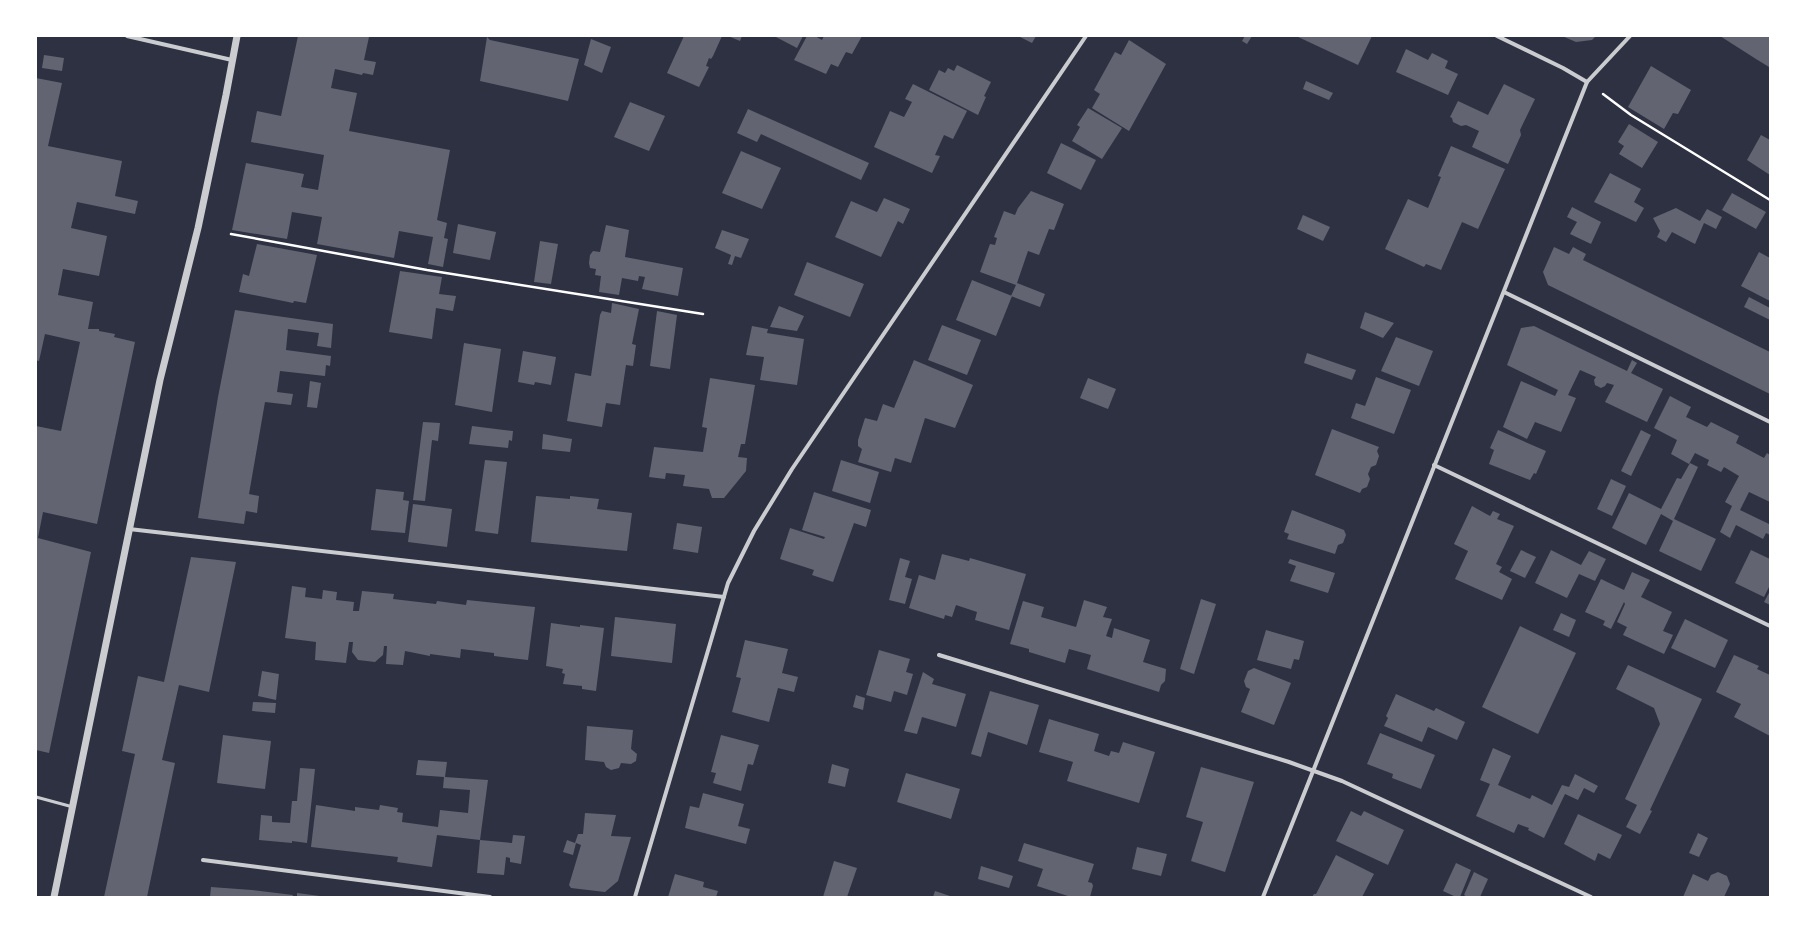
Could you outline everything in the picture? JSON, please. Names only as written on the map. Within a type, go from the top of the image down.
[{"type":"street","points":[[127,36],[232,60]]},
{"type":"street","points":[[54,897],[160,380],[198,228],[226,95],[236,36]]},
{"type":"street","points":[[635,897],[728,583],[754,531],[792,468],[1086,36]]},
{"type":"street","points":[[1497,36],[1563,68],[1587,82]]},
{"type":"street","points":[[1263,897],[1587,82],[1630,36]]},
{"type":"street","points":[[1504,292],[1770,422]]},
{"type":"street","points":[[1434,465],[1770,626]]},
{"type":"street","points":[[129,529],[169,535],[724,597]]},
{"type":"street","points":[[939,655],[1314,770],[1342,781],[1591,897]]},
{"type":"street","points":[[203,860],[490,897]]},
{"type":"lane","points":[[36,796],[73,807]]},
{"type":"path","points":[[1587,82],[1631,115],[1770,200]]},
{"type":"path","points":[[231,234],[427,270],[703,314]]},
{"type":"building","points":[[298,36],[369,37],[364,60],[376,62],[373,75],[363,73],[362,75],[335,69],[331,88],[357,93],[349,131],[450,150],[437,220],[447,223],[444,238],[448,239],[443,267],[428,264],[433,237],[399,231],[394,258],[317,244],[322,217],[292,212],[287,239],[232,230],[246,163],[304,174],[301,187],[318,190],[324,155],[251,142],[257,111],[281,116]]},
{"type":"building","points":[[684,36],[722,36],[713,56],[711,59],[709,58],[706,66],[709,67],[699,87],[667,73]]},
{"type":"building","points":[[728,36],[742,36],[740,41]]},
{"type":"building","points":[[774,36],[803,36],[797,48]]},
{"type":"building","points":[[807,36],[815,36],[822,40],[824,36],[862,36],[852,54],[846,52],[838,67],[831,64],[826,74],[794,60]]},
{"type":"building","points":[[1018,36],[1036,36],[1032,43]]},
{"type":"building","points":[[1245,36],[1252,36],[1247,44],[1242,41]]},
{"type":"building","points":[[1296,36],[1372,36],[1358,65]]},
{"type":"building","points":[[1562,36],[1596,36],[1592,40],[1576,42]]},
{"type":"building","points":[[1720,36],[1770,36],[1769,67],[1756,59]]},
{"type":"building","points":[[487,37],[490,40],[579,59],[568,101],[480,81]]},
{"type":"building","points":[[591,39],[611,47],[602,73],[584,65]]},
{"type":"building","points":[[1129,40],[1166,64],[1129,131],[1092,108],[1100,94],[1094,90],[1115,52],[1121,55]]},
{"type":"building","points":[[1406,49],[1428,60],[1432,53],[1448,61],[1445,68],[1458,74],[1448,95],[1396,72]]},
{"type":"building","points":[[44,55],[64,58],[62,71],[42,68]]},
{"type":"building","points":[[957,65],[991,82],[984,96],[986,97],[978,115],[929,90],[939,70],[945,73],[948,68],[954,71]]},
{"type":"building","points":[[1651,66],[1691,90],[1678,114],[1673,113],[1664,129],[1628,107]]},
{"type":"building","points":[[36,78],[62,83],[48,146],[122,161],[115,196],[138,201],[135,214],[77,202],[71,228],[107,236],[99,276],[63,269],[58,295],[93,302],[88,329],[99,329],[99,331],[115,334],[114,337],[135,342],[97,524],[43,512],[38,538],[91,552],[49,753],[36,750],[36,426],[61,431],[80,342],[45,334],[39,361],[36,360]]},
{"type":"building","points":[[1306,81],[1333,93],[1329,100],[1303,89]]},
{"type":"building","points":[[913,84],[967,111],[953,139],[944,135],[935,155],[940,156],[932,173],[874,147],[890,111],[904,117],[912,102],[905,99]]},
{"type":"building","points":[[1504,84],[1535,99],[1520,130],[1521,135],[1508,164],[1472,147],[1479,131],[1466,125],[1461,126],[1453,122],[1452,118],[1450,117],[1458,101],[1488,115]]},
{"type":"building","points":[[630,102],[665,116],[649,151],[614,137]]},
{"type":"building","points":[[1088,108],[1122,128],[1102,159],[1072,141],[1080,127],[1077,125]]},
{"type":"building","points":[[748,109],[869,163],[861,180],[761,134],[757,142],[737,133]]},
{"type":"building","points":[[1629,124],[1658,142],[1642,168],[1619,154],[1624,146],[1618,142]]},
{"type":"building","points":[[1761,135],[1770,140],[1770,175],[1747,160]]},
{"type":"building","points":[[1061,143],[1096,160],[1081,190],[1047,173]]},
{"type":"building","points":[[1451,146],[1505,169],[1478,229],[1462,222],[1441,270],[1426,264],[1424,267],[1385,249],[1408,199],[1428,208],[1441,177],[1438,176]]},
{"type":"building","points":[[741,151],[781,168],[762,209],[722,193]]},
{"type":"building","points":[[1610,173],[1641,189],[1634,202],[1644,208],[1636,222],[1594,202]]},
{"type":"building","points":[[1031,191],[1064,204],[1054,230],[1049,229],[1039,255],[1028,251],[1017,283],[1045,294],[1040,307],[1011,296],[1016,285],[980,272],[990,244],[995,245],[997,238],[994,237],[1004,211],[1015,215],[1018,208]]},
{"type":"building","points":[[1732,193],[1766,212],[1756,229],[1722,210]]},
{"type":"building","points":[[884,198],[910,209],[903,224],[898,221],[881,257],[835,237],[851,201],[877,212]]},
{"type":"building","points":[[1572,207],[1601,222],[1591,244],[1570,234],[1577,222],[1567,217]]},
{"type":"building","points":[[1676,208],[1700,221],[1707,209],[1722,217],[1716,229],[1704,223],[1695,244],[1672,232],[1666,242],[1657,237],[1660,231],[1653,218]]},
{"type":"building","points":[[1303,215],[1330,227],[1323,241],[1297,229]]},
{"type":"building","points":[[458,224],[496,232],[490,260],[453,253]]},
{"type":"building","points":[[606,225],[629,230],[625,257],[683,268],[678,296],[642,289],[645,277],[639,276],[638,281],[622,278],[619,295],[599,292],[601,276],[595,275],[596,269],[590,268],[589,263],[590,255],[593,251],[600,252]]},
{"type":"building","points":[[722,230],[749,239],[741,258],[735,256],[732,265],[728,264],[731,255],[715,248]]},
{"type":"building","points":[[540,241],[558,244],[551,284],[534,282]]},
{"type":"building","points":[[257,244],[317,255],[306,303],[294,301],[293,303],[239,292],[243,274],[249,276]]},
{"type":"building","points":[[1554,247],[1569,254],[1573,247],[1586,254],[1583,260],[1770,352],[1770,394],[1548,285],[1543,272]]},
{"type":"building","points":[[1759,252],[1770,258],[1770,301],[1741,286]]},
{"type":"building","points":[[807,262],[864,284],[850,317],[794,295]]},
{"type":"building","points":[[400,271],[442,277],[439,294],[456,296],[453,311],[436,308],[432,339],[389,332]]},
{"type":"building","points":[[972,280],[1012,296],[996,336],[956,320]]},
{"type":"building","points":[[1749,297],[1770,308],[1770,320],[1744,307]]},
{"type":"building","points":[[612,303],[639,309],[632,344],[636,345],[633,366],[626,365],[620,405],[606,403],[602,427],[567,421],[575,373],[591,376],[600,315],[602,311],[611,313]]},
{"type":"building","points":[[779,306],[804,316],[797,331],[770,327]]},
{"type":"building","points":[[235,310],[333,324],[331,348],[317,346],[319,333],[288,329],[286,350],[331,356],[330,366],[326,365],[325,376],[280,371],[277,392],[293,394],[291,405],[265,402],[249,494],[259,496],[257,513],[246,511],[244,524],[198,518],[218,397]]},
{"type":"building","points":[[657,311],[677,315],[670,369],[650,366]]},
{"type":"building","points":[[1365,312],[1394,323],[1383,338],[1360,328]]},
{"type":"building","points":[[942,325],[981,340],[967,375],[928,360]]},
{"type":"building","points":[[752,326],[768,329],[767,333],[804,339],[797,385],[760,380],[764,357],[746,355]]},
{"type":"building","points":[[1534,326],[1627,371],[1632,360],[1637,363],[1631,373],[1663,389],[1647,422],[1605,402],[1614,385],[1607,383],[1601,388],[1595,385],[1594,380],[1596,377],[1580,370],[1568,395],[1576,398],[1561,432],[1535,422],[1527,439],[1503,427],[1521,381],[1555,396],[1558,390],[1507,365],[1521,328]]},
{"type":"building","points":[[1396,337],[1433,351],[1419,386],[1381,371]]},
{"type":"building","points":[[464,343],[501,349],[492,412],[455,405]]},
{"type":"building","points":[[523,351],[556,357],[551,385],[535,382],[534,385],[518,382]]},
{"type":"building","points":[[1307,353],[1356,370],[1352,380],[1304,363]]},
{"type":"building","points":[[914,360],[973,385],[955,428],[925,418],[911,463],[895,458],[891,472],[858,462],[862,449],[858,446],[858,440],[865,418],[877,421],[883,404],[894,408]]},
{"type":"building","points":[[1376,377],[1411,390],[1394,434],[1351,418],[1356,403],[1365,406]]},
{"type":"building","points":[[710,378],[755,385],[745,444],[741,444],[738,457],[747,458],[746,471],[724,498],[712,498],[709,489],[683,486],[685,475],[666,473],[665,479],[649,477],[654,447],[703,452],[707,428],[702,427]]},
{"type":"building","points":[[1088,378],[1116,389],[1108,409],[1080,398]]},
{"type":"building","points":[[310,381],[321,383],[317,408],[307,407]]},
{"type":"building","points":[[1670,396],[1691,407],[1686,417],[1707,427],[1711,422],[1739,436],[1736,443],[1764,458],[1767,453],[1770,455],[1770,502],[1749,492],[1740,510],[1769,524],[1770,522],[1770,535],[1766,533],[1763,539],[1736,525],[1730,538],[1720,532],[1732,506],[1725,502],[1739,476],[1724,467],[1721,472],[1707,465],[1709,460],[1695,453],[1689,464],[1671,454],[1677,440],[1654,428]]},
{"type":"building","points":[[423,422],[440,423],[438,441],[432,440],[425,501],[413,500]]},
{"type":"building","points":[[472,426],[513,431],[512,441],[509,440],[508,448],[469,444]]},
{"type":"building","points":[[1332,429],[1379,447],[1377,451],[1379,456],[1376,465],[1371,467],[1368,474],[1370,479],[1367,487],[1362,489],[1360,493],[1315,475]]},
{"type":"building","points":[[1498,430],[1546,451],[1536,474],[1534,473],[1530,480],[1489,464],[1494,450],[1490,448]]},
{"type":"building","points":[[1641,430],[1651,435],[1631,476],[1621,471]]},
{"type":"building","points":[[543,434],[572,439],[570,452],[542,449]]},
{"type":"building","points":[[485,460],[507,462],[498,534],[475,531]]},
{"type":"building","points":[[841,460],[879,472],[870,503],[832,491]]},
{"type":"building","points":[[1690,463],[1698,467],[1674,519],[1716,539],[1701,571],[1659,551],[1673,521],[1661,514],[1646,545],[1612,528],[1629,493],[1661,509],[1677,478],[1681,479]]},
{"type":"building","points":[[1611,479],[1626,486],[1612,516],[1597,509]]},
{"type":"building","points":[[376,489],[404,492],[403,500],[409,501],[405,533],[371,530]]},
{"type":"building","points":[[814,492],[871,510],[866,527],[854,523],[833,582],[812,575],[814,570],[780,559],[790,528],[824,539],[825,537],[802,530]]},
{"type":"building","points":[[536,496],[570,499],[570,496],[599,499],[597,509],[632,513],[627,551],[531,542]]},
{"type":"building","points":[[413,504],[452,509],[447,547],[408,542]]},
{"type":"building","points":[[1472,506],[1490,516],[1493,511],[1500,514],[1497,519],[1514,526],[1496,564],[1502,567],[1499,572],[1512,579],[1502,600],[1455,579],[1468,551],[1454,544]]},
{"type":"building","points":[[1292,510],[1344,530],[1346,535],[1343,543],[1338,545],[1335,554],[1287,539],[1289,534],[1284,532]]},
{"type":"building","points":[[677,523],[702,527],[698,553],[673,549]]},
{"type":"building","points":[[1521,550],[1536,557],[1525,578],[1510,571]]},
{"type":"building","points":[[1551,550],[1581,565],[1589,551],[1606,559],[1595,581],[1579,574],[1567,598],[1535,583]]},
{"type":"building","points":[[1751,550],[1770,559],[1770,585],[1764,597],[1735,583]]},
{"type":"building","points":[[942,554],[969,561],[970,558],[1026,574],[1009,630],[975,620],[977,612],[956,605],[952,617],[945,615],[944,619],[909,608],[919,575],[935,580]]},
{"type":"building","points":[[191,557],[236,562],[209,692],[179,685],[162,760],[175,763],[147,897],[104,897],[135,754],[122,751],[138,676],[164,682]]},
{"type":"building","points":[[900,558],[910,561],[905,577],[912,579],[905,604],[889,600]]},
{"type":"building","points":[[1290,559],[1335,573],[1328,593],[1290,581],[1296,566],[1288,563]]},
{"type":"building","points":[[1632,572],[1650,580],[1641,597],[1672,612],[1663,631],[1673,635],[1664,654],[1623,635],[1627,627],[1617,622],[1625,604],[1624,602],[1611,629],[1603,625],[1605,621],[1585,612],[1601,579],[1624,590]]},
{"type":"building","points":[[292,586],[306,588],[305,597],[322,599],[323,590],[337,592],[336,600],[354,602],[353,611],[359,611],[362,591],[394,594],[393,599],[436,604],[437,601],[466,605],[467,600],[535,607],[528,660],[494,656],[494,653],[461,649],[460,658],[430,654],[430,656],[405,651],[403,665],[386,664],[387,646],[384,646],[383,655],[375,662],[358,660],[352,652],[353,642],[349,642],[346,663],[315,660],[316,642],[285,638]]},
{"type":"building","points":[[1770,591],[1770,605],[1764,602]]},
{"type":"building","points":[[1201,599],[1216,604],[1194,674],[1180,669]]},
{"type":"building","points":[[1084,600],[1107,607],[1103,617],[1112,619],[1106,636],[1112,638],[1114,628],[1150,640],[1143,662],[1166,669],[1165,681],[1161,685],[1159,692],[1087,669],[1091,655],[1069,649],[1065,663],[1029,652],[1029,649],[1010,644],[1023,601],[1044,607],[1041,617],[1076,627]]},
{"type":"building","points":[[1561,613],[1576,620],[1569,637],[1553,630]]},
{"type":"building","points":[[615,617],[676,624],[672,663],[611,656]]},
{"type":"building","points":[[1685,619],[1728,640],[1715,668],[1671,648]]},
{"type":"building","points":[[551,623],[580,627],[580,625],[604,628],[596,691],[582,689],[582,686],[563,684],[565,674],[562,673],[563,669],[546,666]]},
{"type":"building","points":[[1520,626],[1576,653],[1538,734],[1482,707]]},
{"type":"building","points":[[1266,630],[1304,641],[1299,660],[1294,659],[1291,669],[1257,660]]},
{"type":"building","points":[[745,640],[788,649],[782,673],[798,677],[794,692],[778,688],[769,722],[732,712],[741,678],[736,677]]},
{"type":"building","points":[[879,650],[910,659],[906,672],[913,674],[907,695],[894,691],[891,702],[866,695]]},
{"type":"building","points":[[1734,655],[1759,666],[1757,669],[1770,675],[1770,736],[1734,717],[1741,704],[1716,692]]},
{"type":"building","points":[[1628,665],[1702,699],[1650,810],[1652,811],[1640,834],[1626,827],[1637,805],[1625,799],[1660,724],[1654,708],[1616,689]]},
{"type":"building","points":[[1254,668],[1291,683],[1274,725],[1241,712],[1250,689],[1246,687],[1244,681],[1248,671]]},
{"type":"building","points":[[262,671],[279,674],[276,700],[258,696]]},
{"type":"building","points":[[923,672],[934,679],[932,684],[966,694],[956,727],[922,717],[917,734],[904,731]]},
{"type":"building","points":[[990,691],[1039,705],[1027,745],[988,732],[981,757],[971,754]]},
{"type":"building","points":[[1396,694],[1434,711],[1436,708],[1465,722],[1457,740],[1428,727],[1422,742],[1384,726],[1388,718],[1386,716]]},
{"type":"building","points":[[856,695],[865,698],[863,710],[853,707]]},
{"type":"building","points":[[253,702],[276,703],[275,713],[252,711]]},
{"type":"building","points":[[1049,719],[1099,734],[1094,751],[1109,756],[1111,751],[1119,753],[1123,742],[1155,752],[1139,803],[1067,781],[1073,762],[1039,752]]},
{"type":"building","points":[[587,726],[633,730],[631,749],[637,754],[636,761],[631,764],[621,763],[619,768],[611,770],[606,767],[604,762],[585,760]]},
{"type":"building","points":[[1380,733],[1435,755],[1421,789],[1392,778],[1393,774],[1367,764]]},
{"type":"building","points":[[223,735],[271,741],[265,789],[217,783]]},
{"type":"building","points":[[721,735],[759,745],[753,765],[748,764],[741,791],[713,783],[716,773],[711,772]]},
{"type":"building","points":[[1493,748],[1511,756],[1498,785],[1530,799],[1532,795],[1552,805],[1562,785],[1569,787],[1575,774],[1598,786],[1594,793],[1584,788],[1578,800],[1565,794],[1544,838],[1528,830],[1529,828],[1518,824],[1514,833],[1476,816],[1490,784],[1480,780]]},
{"type":"building","points":[[418,760],[447,762],[445,777],[488,780],[480,840],[437,835],[432,867],[397,862],[398,857],[311,847],[316,805],[355,811],[355,807],[379,810],[380,805],[398,808],[397,812],[403,813],[402,822],[438,827],[440,810],[468,813],[470,790],[443,788],[444,777],[416,775]]},
{"type":"building","points":[[832,764],[849,769],[845,787],[828,783]]},
{"type":"building","points":[[1201,767],[1254,782],[1225,872],[1191,861],[1203,822],[1186,817]]},
{"type":"building","points":[[300,768],[315,769],[307,843],[259,840],[261,815],[272,816],[272,822],[290,823],[292,801],[297,801]]},
{"type":"building","points":[[906,773],[960,789],[951,819],[897,802]]},
{"type":"building","points":[[703,793],[744,804],[738,826],[750,829],[746,844],[685,828],[690,806],[699,808]]},
{"type":"building","points":[[1351,811],[1361,816],[1364,811],[1404,830],[1388,865],[1336,841]]},
{"type":"building","points":[[585,813],[616,815],[611,836],[631,837],[618,881],[605,892],[571,888],[569,885],[581,845],[576,843],[573,855],[563,852],[567,840],[575,843],[578,834],[583,834]]},
{"type":"building","points":[[1578,814],[1622,835],[1610,859],[1598,853],[1595,861],[1564,844]]},
{"type":"building","points":[[1698,833],[1708,838],[1699,857],[1689,853]]},
{"type":"building","points":[[513,835],[525,836],[521,864],[510,862],[510,858],[506,857],[504,875],[477,873],[480,840],[512,843]]},
{"type":"building","points":[[1024,843],[1094,864],[1088,882],[1092,883],[1093,886],[1090,897],[1071,897],[1037,886],[1043,869],[1018,861]]},
{"type":"building","points":[[1137,847],[1167,854],[1161,876],[1132,869]]},
{"type":"building","points":[[1336,855],[1374,874],[1362,897],[1312,897],[1316,894]]},
{"type":"building","points":[[834,861],[857,868],[847,897],[823,897]]},
{"type":"building","points":[[1456,863],[1471,870],[1460,897],[1456,897],[1443,891]]},
{"type":"building","points":[[981,866],[1013,876],[1009,888],[978,879]]},
{"type":"building","points":[[1474,872],[1488,879],[1480,897],[1467,897],[1464,895]]},
{"type":"building","points":[[1718,872],[1727,876],[1730,884],[1724,897],[1683,897],[1693,874],[1708,881],[1711,875]]},
{"type":"building","points":[[675,874],[704,882],[703,887],[718,891],[716,897],[668,897]]},
{"type":"building","points":[[211,887],[293,895],[292,897],[210,897]]},
{"type":"building","points":[[935,891],[953,897],[933,897]]},
{"type":"building","points":[[297,893],[320,896],[320,897],[297,897]]}]
